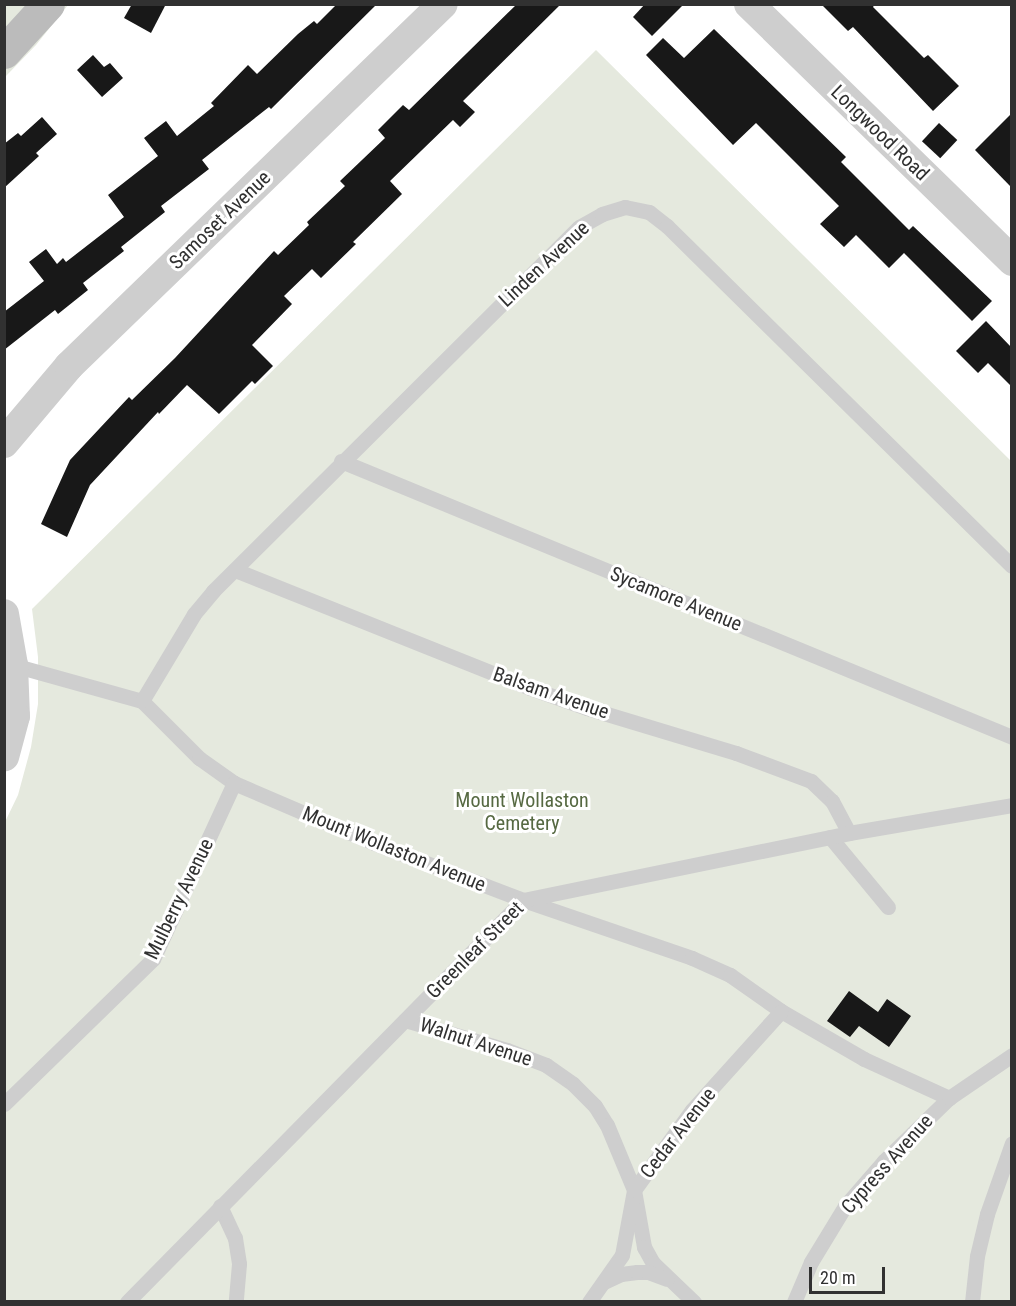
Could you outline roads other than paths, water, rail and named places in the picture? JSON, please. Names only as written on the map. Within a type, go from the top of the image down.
[{"type":"main road","points":[[4,52],[48,4]]},
{"type":"street","name":"Samoset Avenue","points":[[4,443],[69,366],[443,4]]},
{"type":"street","name":"Longwood Road","points":[[749,4],[1011,261]]},
{"type":"street","points":[[4,614],[13,665],[15,716],[4,757]]},
{"type":"lane","name":"Linden Avenue","points":[[142,701],[194,614],[235,570],[341,461],[579,227],[613,209],[637,209],[650,212],[667,226],[1011,566]]},
{"type":"lane","name":"Sycamore Avenue","points":[[341,461],[1011,737]]},
{"type":"lane","name":"Balsam Avenue","points":[[235,570],[530,688],[587,708],[736,753],[812,781],[832,801],[849,833]]},
{"type":"lane","name":"Mount Wollaston Avenue","points":[[13,665],[142,701],[199,758],[234,783],[374,843],[523,900],[692,958],[730,975],[782,1011],[864,1059],[949,1098]]},
{"type":"lane","name":"Mulberry Avenue","points":[[4,1104],[153,959],[234,783]]},
{"type":"lane","name":"Greenleaf Street","points":[[127,1302],[523,900],[849,833],[1011,805]]},
{"type":"lane","points":[[830,837],[888,907]]},
{"type":"lane","name":"Cedar Avenue","points":[[589,1302],[621,1255],[634,1190],[692,1110],[782,1011]]},
{"type":"lane","name":"Walnut Avenue","points":[[405,1020],[507,1050],[546,1065],[573,1084],[595,1106],[607,1125],[634,1190],[644,1247],[653,1263],[694,1302]]},
{"type":"lane","name":"Cypress Avenue","points":[[794,1302],[811,1262],[845,1206],[884,1161],[949,1098],[1011,1054]]},
{"type":"lane","points":[[972,1302],[977,1256],[987,1214],[1011,1143]]},
{"type":"lane","points":[[220,1206],[235,1238],[239,1264],[236,1302]]},
{"type":"lane","points":[[602,1284],[621,1274],[637,1272],[648,1272],[670,1280]]},
{"type":"park label","name":"Mount Wollaston Cemetery","points":[[522,812]]}]
